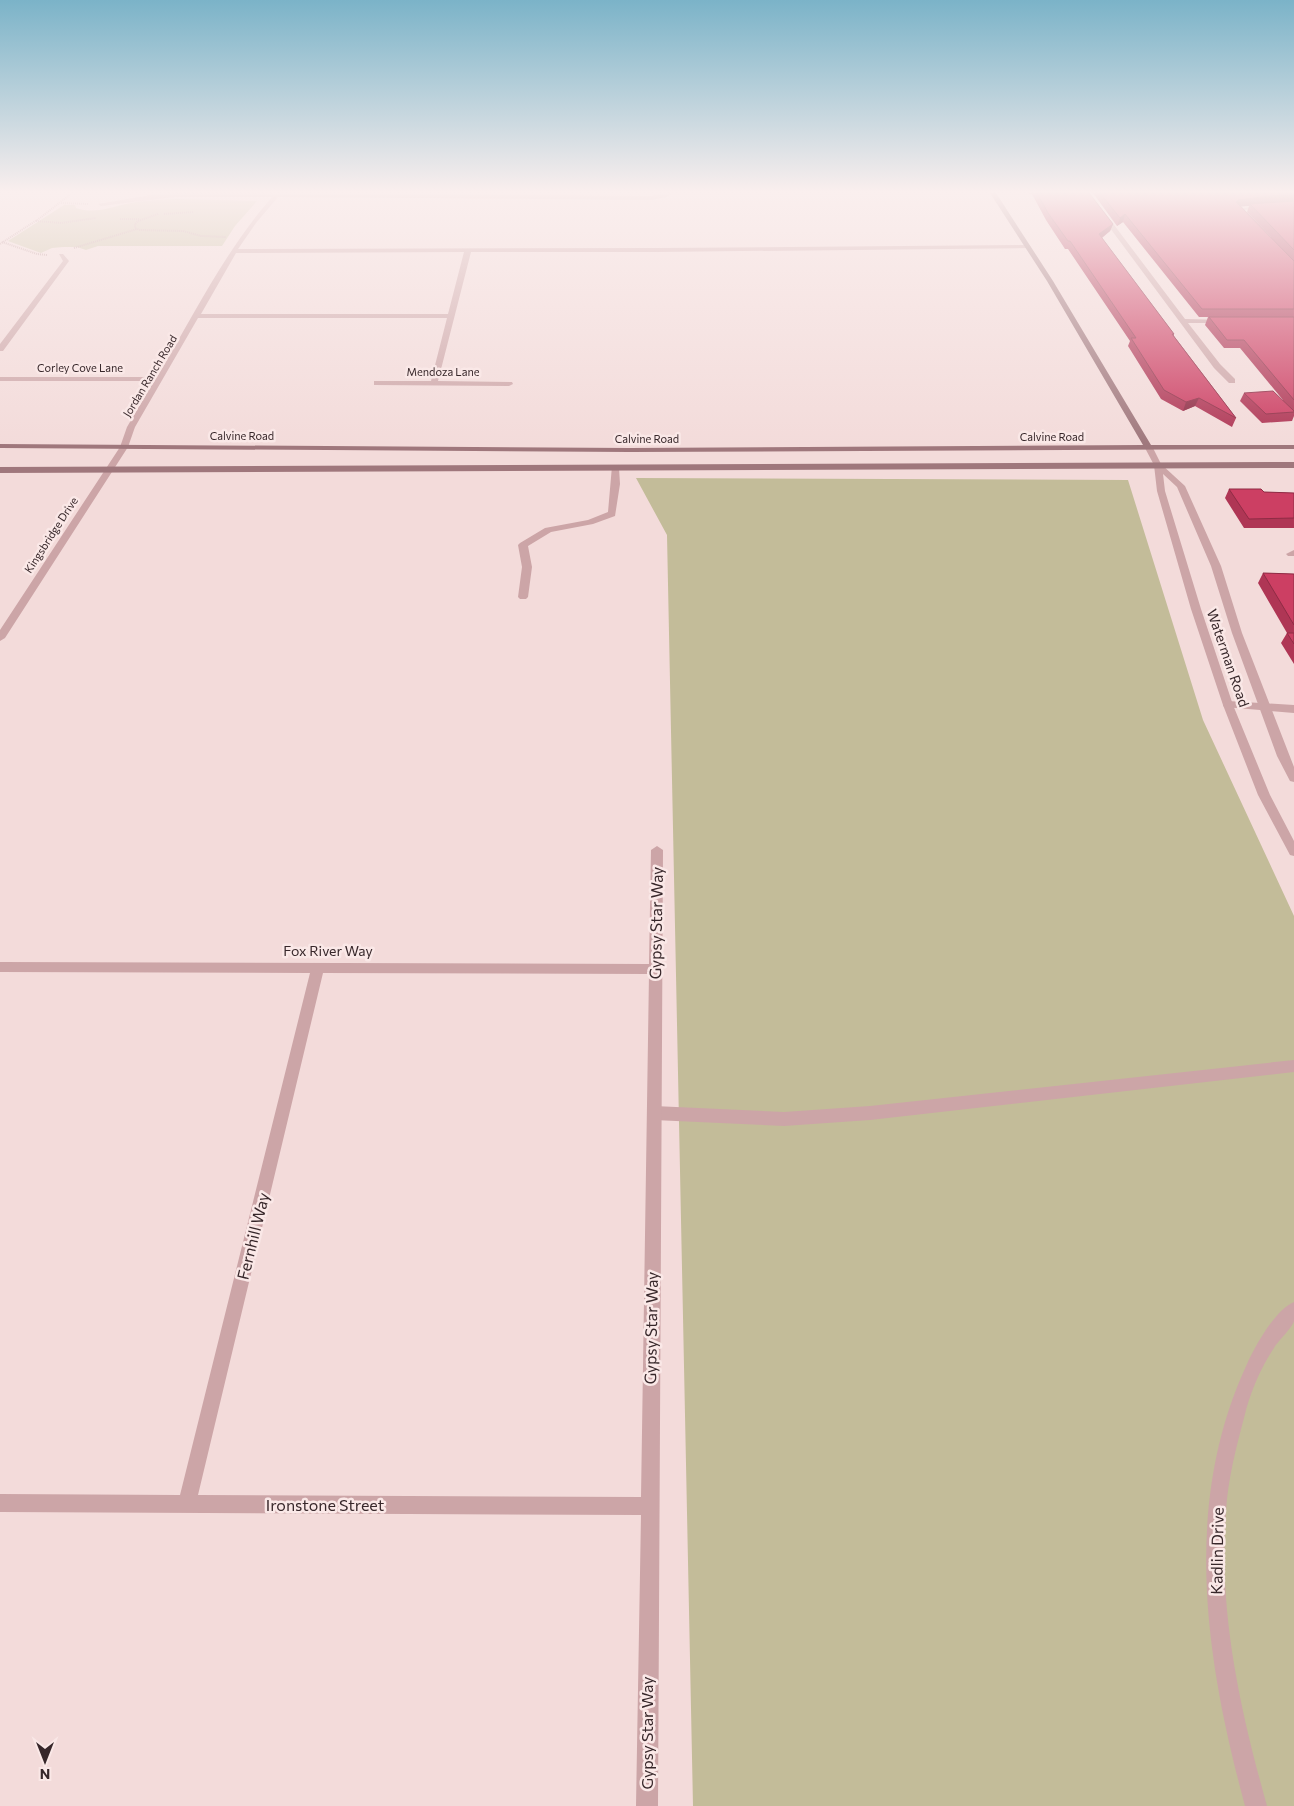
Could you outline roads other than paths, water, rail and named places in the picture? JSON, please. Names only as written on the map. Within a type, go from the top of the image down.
[{"type":"main road","name":"Waterman Road","points":[[1046,277],[1149,448]]},
{"type":"main road","name":"Calvine Road","points":[[0,446],[630,450],[1294,447]]},
{"type":"main road","points":[[0,470],[1294,465]]},
{"type":"street","points":[[0,349],[54,277]]},
{"type":"street","name":"Jordan Ranch Road","points":[[124,447],[131,428],[219,277]]},
{"type":"street","points":[[434,383],[461,277]]},
{"type":"street","points":[[1151,277],[1217,366],[1232,381]]},
{"type":"street","points":[[197,316],[450,316]]},
{"type":"street","points":[[1184,321],[1234,321]]},
{"type":"street","name":"Corley Cove Lane","points":[[0,379],[159,379]]},
{"type":"street","name":"Mendoza Lane","points":[[377,383],[509,384]]},
{"type":"street","name":"Kingsbridge Drive","points":[[0,638],[124,447]]},
{"type":"street","name":"Waterman Road","points":[[1149,448],[1158,465],[1181,486],[1185,495],[1216,566],[1236,633],[1294,778]]},
{"type":"street","name":"Waterman Road","points":[[1158,465],[1161,491],[1194,602],[1228,705],[1264,795],[1294,852]]},
{"type":"street","points":[[522,597],[527,567],[523,545],[537,534],[555,526],[589,522],[612,514],[616,484],[615,468]]},
{"type":"street","points":[[1228,705],[1294,709]]},
{"type":"street","name":"Gypsy Star Way","points":[[647,1806],[657,850]]},
{"type":"street","name":"Fox River Way","points":[[0,967],[656,969]]},
{"type":"street","name":"Fernhill Way","points":[[187,1504],[318,968]]},
{"type":"street","points":[[654,1113],[784,1119],[870,1113],[1294,1066]]},
{"type":"street","name":"Kadlin Drive","points":[[1256,1806],[1239,1746],[1224,1675],[1214,1578],[1215,1520],[1226,1444],[1248,1379],[1268,1342],[1294,1310]]},
{"type":"street","name":"Ironstone Street","points":[[0,1504],[649,1506]]}]
